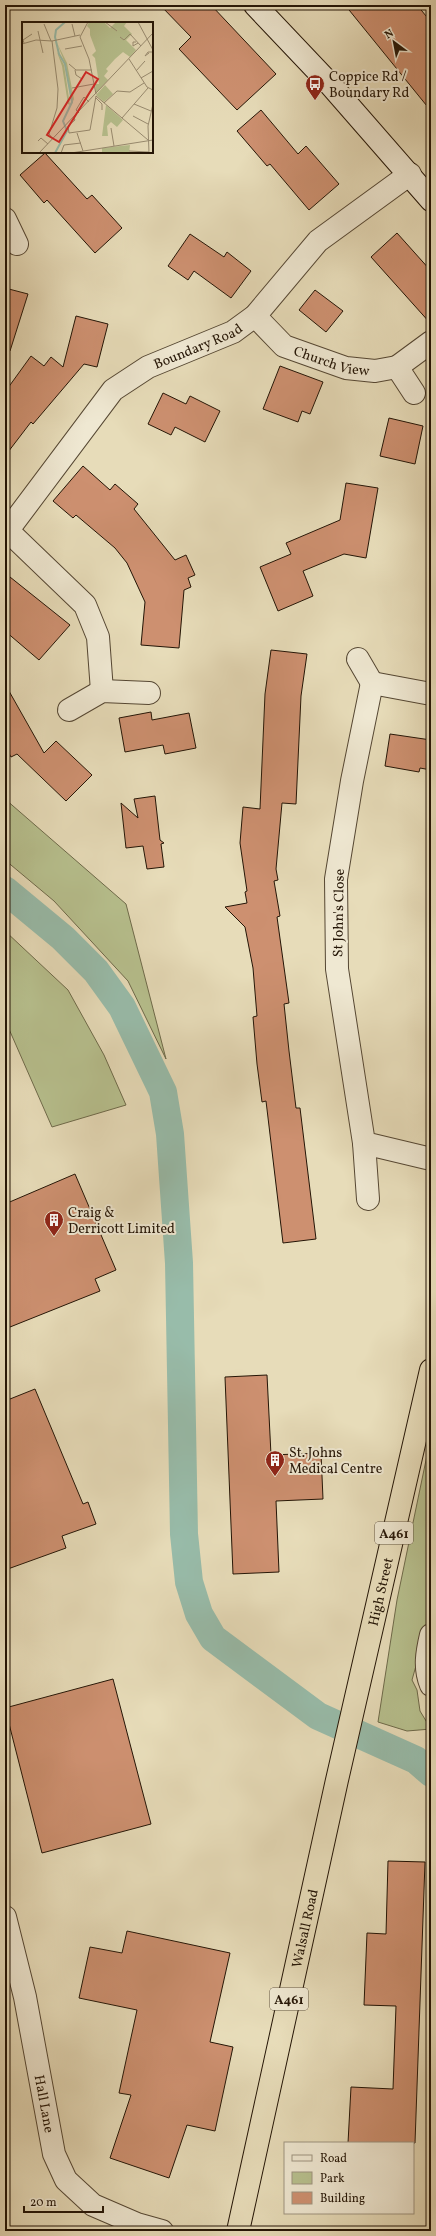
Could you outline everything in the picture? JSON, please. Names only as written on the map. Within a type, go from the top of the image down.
[{"type":"highway","name":"High Street","points":[[340,1766],[430,1381]]},
{"type":"highway","name":"Walsall Road","points":[[238,2231],[340,1766]]},
{"type":"street","points":[[255,5],[328,82],[410,174],[431,200]]},
{"type":"street","name":"Boundary Road","points":[[6,533],[113,390],[148,367],[233,332],[255,316],[318,241],[410,174]]},
{"type":"street","points":[[5,219],[17,244]]},
{"type":"street","name":"Church View","points":[[255,316],[284,346],[346,368],[375,371],[397,367],[430,342]]},
{"type":"street","points":[[397,367],[414,393]]},
{"type":"street","points":[[6,533],[85,605],[98,637],[102,691]]},
{"type":"street","points":[[358,659],[372,683],[431,694]]},
{"type":"street","name":"St John's Close","points":[[368,1199],[364,1143],[337,969],[336,880],[352,781],[372,683]]},
{"type":"street","points":[[69,710],[102,691],[148,693]]},
{"type":"street","points":[[364,1143],[431,1160]]},
{"type":"street","points":[[431,1635],[428,1647],[426,1673],[431,1685]]},
{"type":"street","name":"Hall Lane","points":[[5,1917],[25,1997],[54,2154],[66,2180],[93,2205],[137,2224],[162,2231]]},
{"type":"green space","points":[[5,799],[126,904],[166,1059],[128,981],[54,901],[5,860]]},
{"type":"green space","points":[[5,931],[68,990],[104,1055],[126,1105],[52,1127],[5,1020]]},
{"type":"green space","points":[[431,1436],[431,1612],[412,1680],[417,1690],[420,1711],[431,1729],[407,1731],[378,1722],[397,1600]]},
{"type":"building","points":[[160,5],[211,5],[276,74],[237,110],[179,49],[191,37]]},
{"type":"building","points":[[345,5],[417,5],[431,22],[431,111]]},
{"type":"building","points":[[261,110],[298,154],[306,146],[339,184],[309,210],[270,164],[267,166],[237,131]]},
{"type":"building","points":[[45,153],[87,199],[92,195],[122,228],[95,253],[47,200],[44,203],[20,175]]},
{"type":"building","points":[[397,233],[431,271],[431,324],[371,257]]},
{"type":"building","points":[[190,234],[224,257],[227,252],[251,271],[231,298],[194,271],[188,280],[168,266]]},
{"type":"building","points":[[5,288],[28,294],[10,351],[5,350]]},
{"type":"building","points":[[315,290],[343,311],[326,332],[299,310]]},
{"type":"building","points":[[76,316],[108,324],[97,367],[84,364],[33,424],[31,422],[5,456],[5,392],[31,356],[44,366],[51,357],[63,367]]},
{"type":"building","points":[[280,366],[323,382],[310,414],[302,411],[298,422],[263,409]]},
{"type":"building","points":[[163,393],[186,404],[190,396],[220,411],[205,442],[175,427],[171,435],[148,424]]},
{"type":"building","points":[[389,418],[423,426],[415,464],[380,456]]},
{"type":"building","points":[[83,466],[110,490],[115,484],[138,504],[134,509],[175,560],[186,555],[195,575],[188,578],[191,587],[184,590],[179,648],[141,645],[145,602],[127,563],[115,548],[76,515],[73,518],[53,501]]},
{"type":"building","points":[[346,483],[378,488],[366,558],[344,554],[303,571],[313,596],[278,611],[260,567],[291,554],[286,543],[340,520]]},
{"type":"building","points":[[5,573],[70,625],[39,660],[5,631]]},
{"type":"building","points":[[271,650],[307,654],[301,696],[296,804],[282,803],[276,869],[278,880],[274,881],[280,916],[277,917],[289,1003],[284,1004],[289,1051],[296,1108],[300,1108],[316,1239],[283,1243],[266,1101],[262,1102],[257,1064],[253,1017],[257,1016],[253,968],[245,927],[225,907],[247,903],[245,892],[247,891],[240,843],[243,807],[260,809],[265,694]]},
{"type":"building","points":[[5,684],[44,753],[56,741],[92,775],[66,801],[17,754],[11,757],[5,746]]},
{"type":"building","points":[[151,712],[152,720],[189,713],[196,748],[165,754],[163,745],[125,752],[119,718]]},
{"type":"building","points":[[390,734],[431,740],[431,770],[420,768],[419,772],[385,766]]},
{"type":"building","points":[[155,796],[160,840],[164,843],[161,844],[164,867],[147,869],[143,846],[126,848],[121,803],[138,818],[134,799]]},
{"type":"building","name":"Craig & Derricott Limited","points":[[75,1174],[116,1270],[95,1279],[100,1291],[5,1329],[5,1204]]},
{"type":"building","name":"St. Johns Medical Centre","points":[[267,1375],[271,1455],[321,1453],[323,1499],[276,1501],[279,1572],[233,1574],[225,1377]]},
{"type":"building","points":[[35,1389],[83,1504],[88,1502],[96,1524],[62,1536],[66,1548],[5,1570],[5,1401]]},
{"type":"building","points":[[113,1679],[151,1824],[42,1853],[5,1708]]},
{"type":"building","points":[[388,1861],[425,1862],[415,2143],[348,2142],[351,2087],[393,2089],[396,2006],[364,2005],[367,1933],[386,1934]]},
{"type":"building","points":[[127,1931],[230,1953],[210,2042],[233,2047],[215,2131],[187,2125],[169,2178],[110,2158],[131,2095],[119,2093],[137,2010],[79,1998],[90,1947],[122,1953]]},
{"type":"waterway","points":[[5,890],[63,938],[96,971],[122,1007],[163,1092],[170,1134],[179,1263],[184,1534],[189,1582],[199,1614],[213,1638],[318,1716],[416,1760],[431,1773]]},
{"type":"place","name":"Coppice Rd / Boundary Rd","points":[[315,101]]},
{"type":"place","name":"Craig & Derricott Limited","points":[[54,1237]]},
{"type":"place","name":"St. Johns Medical Centre","points":[[275,1477]]}]
